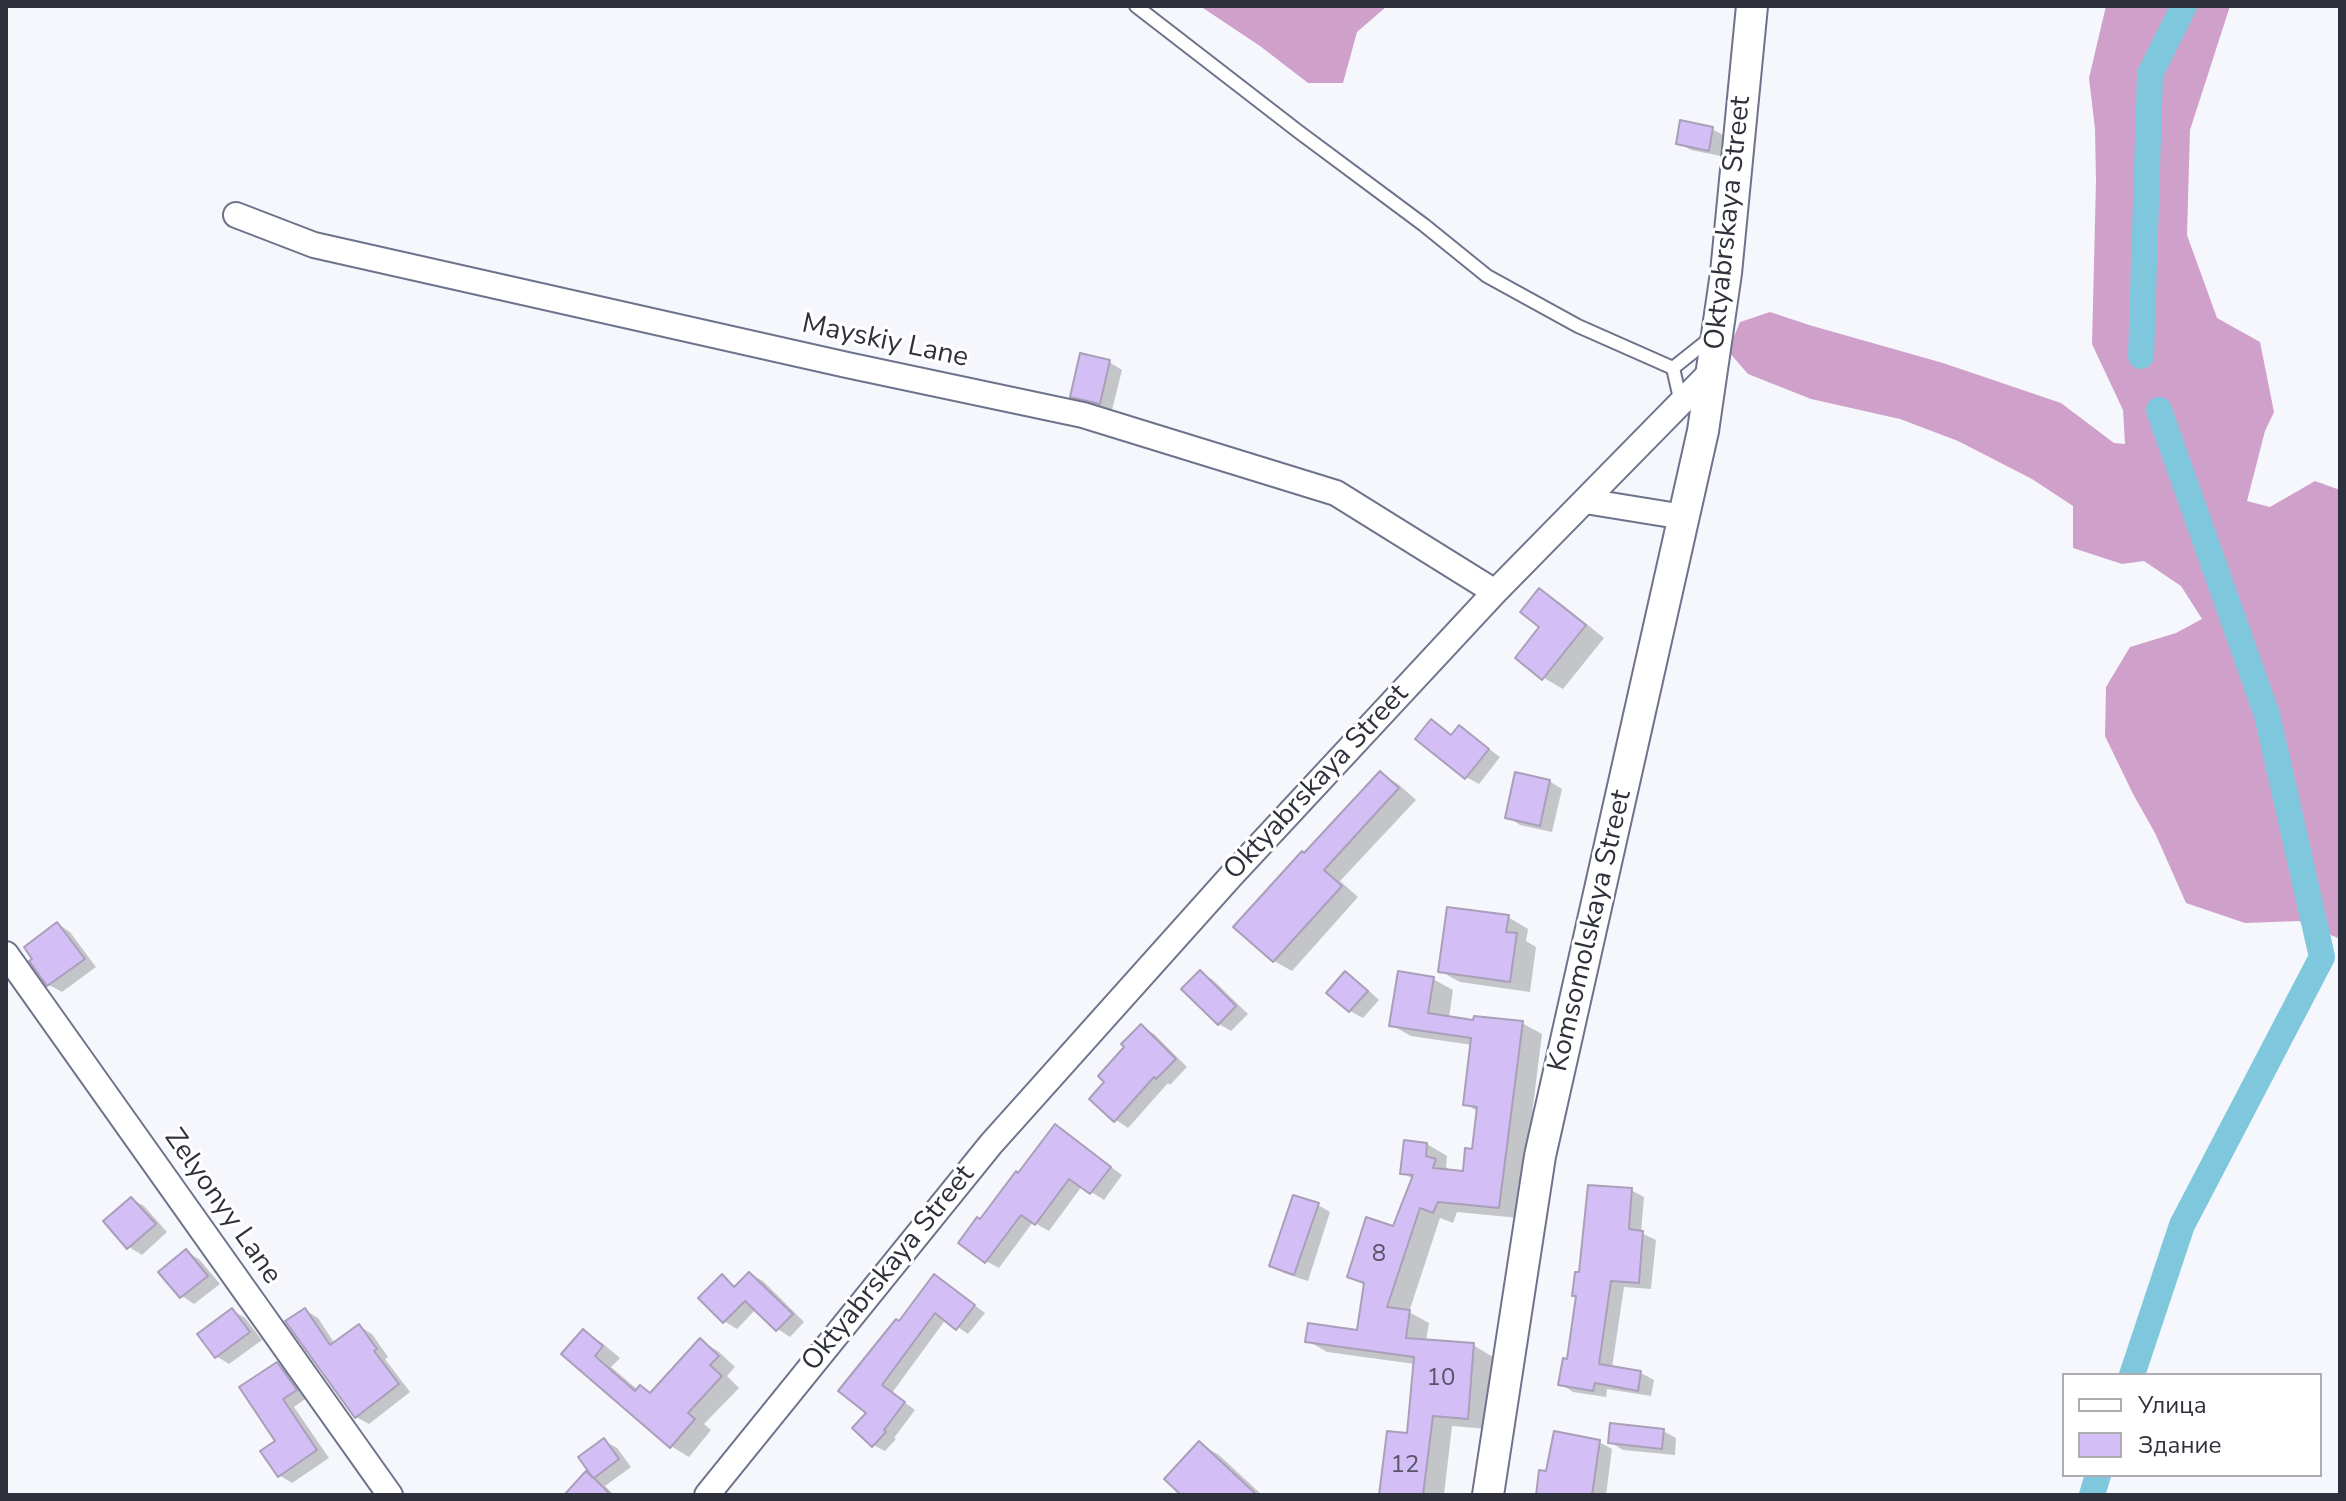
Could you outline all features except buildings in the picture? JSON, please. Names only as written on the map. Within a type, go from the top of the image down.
[{"type":"street","name":"Oktyabrskaya Street","points":[[707,1495],[991,1144],[1231,876],[1495,592],[1712,371],[1726,273],[1752,6]]},
{"type":"street","name":"Mayskiy Lane","points":[[236,215],[314,245],[1083,415],[1336,493],[1495,592]]},
{"type":"street","name":"Komsomolskaya Street","points":[[1488,1495],[1540,1156],[1703,431],[1712,371]]},
{"type":"street","points":[[1585,501],[1684,517]]},
{"type":"street","name":"Zelyonyy Lane","points":[[6,954],[390,1495]]},
{"type":"lane","points":[[1136,6],[1487,276],[1578,326],[1673,368]]},
{"type":"lane","points":[[1673,368],[1717,332]]},
{"type":"lane","points":[[1673,368],[1681,403]]},
{"type":"shaded area","points":[[1200,6],[1390,6],[1357,32],[1343,83],[1308,83]]},
{"type":"shaded area","points":[[2106,6],[2230,6],[2190,130],[2187,235],[2217,318],[2260,342],[2274,412],[2265,431],[2247,501],[2270,507],[2315,481],[2340,490],[2340,939],[2299,921],[2245,923],[2186,903],[2155,833],[2105,736],[2106,687],[2130,647],[2176,633],[2202,619],[2181,586],[2144,561],[2122,564],[2073,548],[2073,506],[2032,479],[1958,441],[1900,419],[1811,399],[1748,374],[1728,351],[1740,322],[1770,312],[1943,363],[2061,403],[2114,443],[2125,444],[2123,410],[2092,344],[2096,181],[2095,129],[2089,78]]},
{"type":"waterway","points":[[2141,356],[2150,74],[2184,6]]},
{"type":"waterway","points":[[2133,1373],[2182,1225],[2322,957],[2267,715],[2159,410]]},
{"type":"waterway","points":[[2092,1495],[2097,1477]]}]
